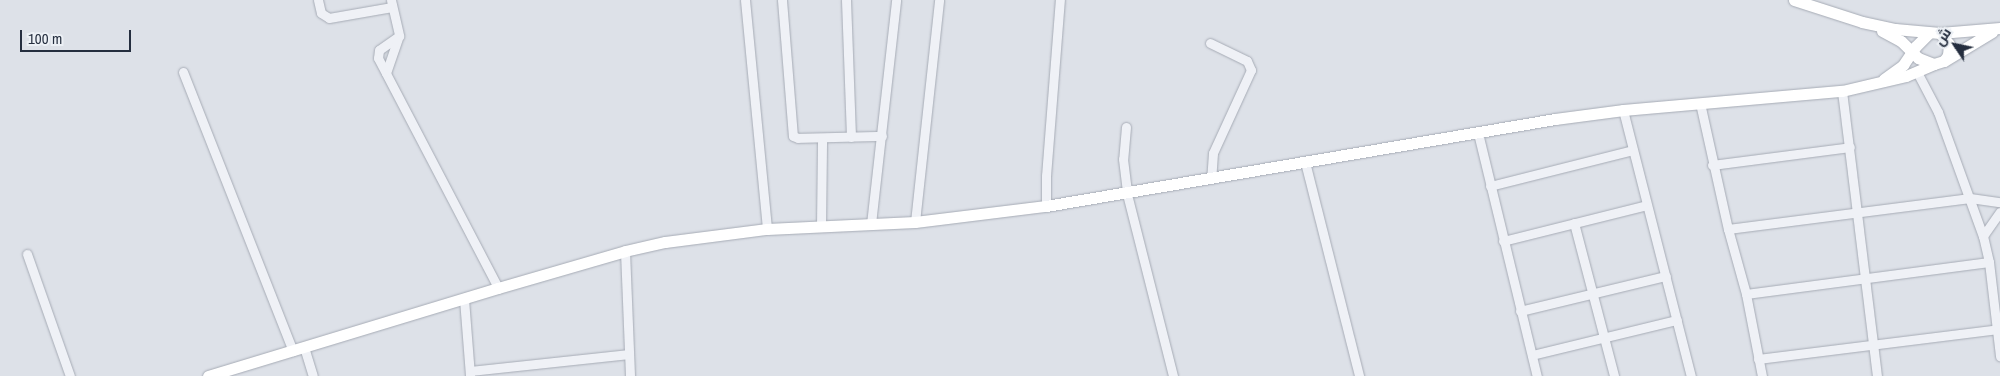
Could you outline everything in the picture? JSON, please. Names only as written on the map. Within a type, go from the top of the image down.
[{"type":"main road","points":[[209,376],[625,251],[683,239],[767,229],[915,222],[1046,206],[1127,194],[1555,119],[1623,110],[1842,91],[1918,72],[2000,28],[1934,33],[1895,30],[1862,22],[1794,0]]},
{"type":"main road","points":[[1862,22],[1896,38],[1922,60],[1939,62]]},
{"type":"main road","points":[[1878,82],[1897,70],[1911,52],[1934,33]]},
{"type":"main road","points":[[1934,33],[1949,44],[1949,51],[1939,62]]},
{"type":"street","points":[[318,0],[322,13],[329,18],[392,4],[399,34],[386,73]]},
{"type":"street","points":[[745,0],[767,229]]},
{"type":"street","points":[[782,0],[793,136],[822,138],[882,136]]},
{"type":"street","points":[[846,0],[851,137]]},
{"type":"street","points":[[871,224],[896,0]]},
{"type":"street","points":[[915,222],[939,0]]},
{"type":"street","points":[[1046,206],[1046,176],[1060,0]]},
{"type":"street","points":[[398,39],[378,52],[378,58],[498,288]]},
{"type":"street","points":[[1210,43],[1247,61],[1251,70],[1213,153],[1211,179]]},
{"type":"street","points":[[183,72],[298,349],[313,376]]},
{"type":"street","points":[[1918,72],[1938,112],[1983,236],[1989,262],[2000,356]]},
{"type":"street","points":[[1842,91],[1877,376]]},
{"type":"street","points":[[1700,103],[1712,165],[1746,294],[1762,376]]},
{"type":"street","points":[[1623,110],[1691,376]]},
{"type":"street","points":[[1126,127],[1123,159],[1127,194],[1173,376]]},
{"type":"street","points":[[1478,133],[1537,376]]},
{"type":"street","points":[[821,226],[822,138]]},
{"type":"street","points":[[1712,165],[1850,147]]},
{"type":"street","points":[[1490,186],[1633,150]]},
{"type":"street","points":[[1305,162],[1359,376]]},
{"type":"street","points":[[1728,229],[1970,198],[1998,200]]},
{"type":"street","points":[[1503,241],[1648,205]]},
{"type":"street","points":[[1983,236],[2000,212]]},
{"type":"street","points":[[1574,223],[1614,376]]},
{"type":"street","points":[[625,251],[630,376]]},
{"type":"street","points":[[27,254],[70,376]]},
{"type":"street","points":[[1746,294],[1989,262]]},
{"type":"street","points":[[1520,311],[1666,276]]},
{"type":"street","points":[[464,299],[470,374],[629,354]]},
{"type":"street","points":[[1532,355],[1677,320]]},
{"type":"street","points":[[1758,360],[1998,329]]}]
